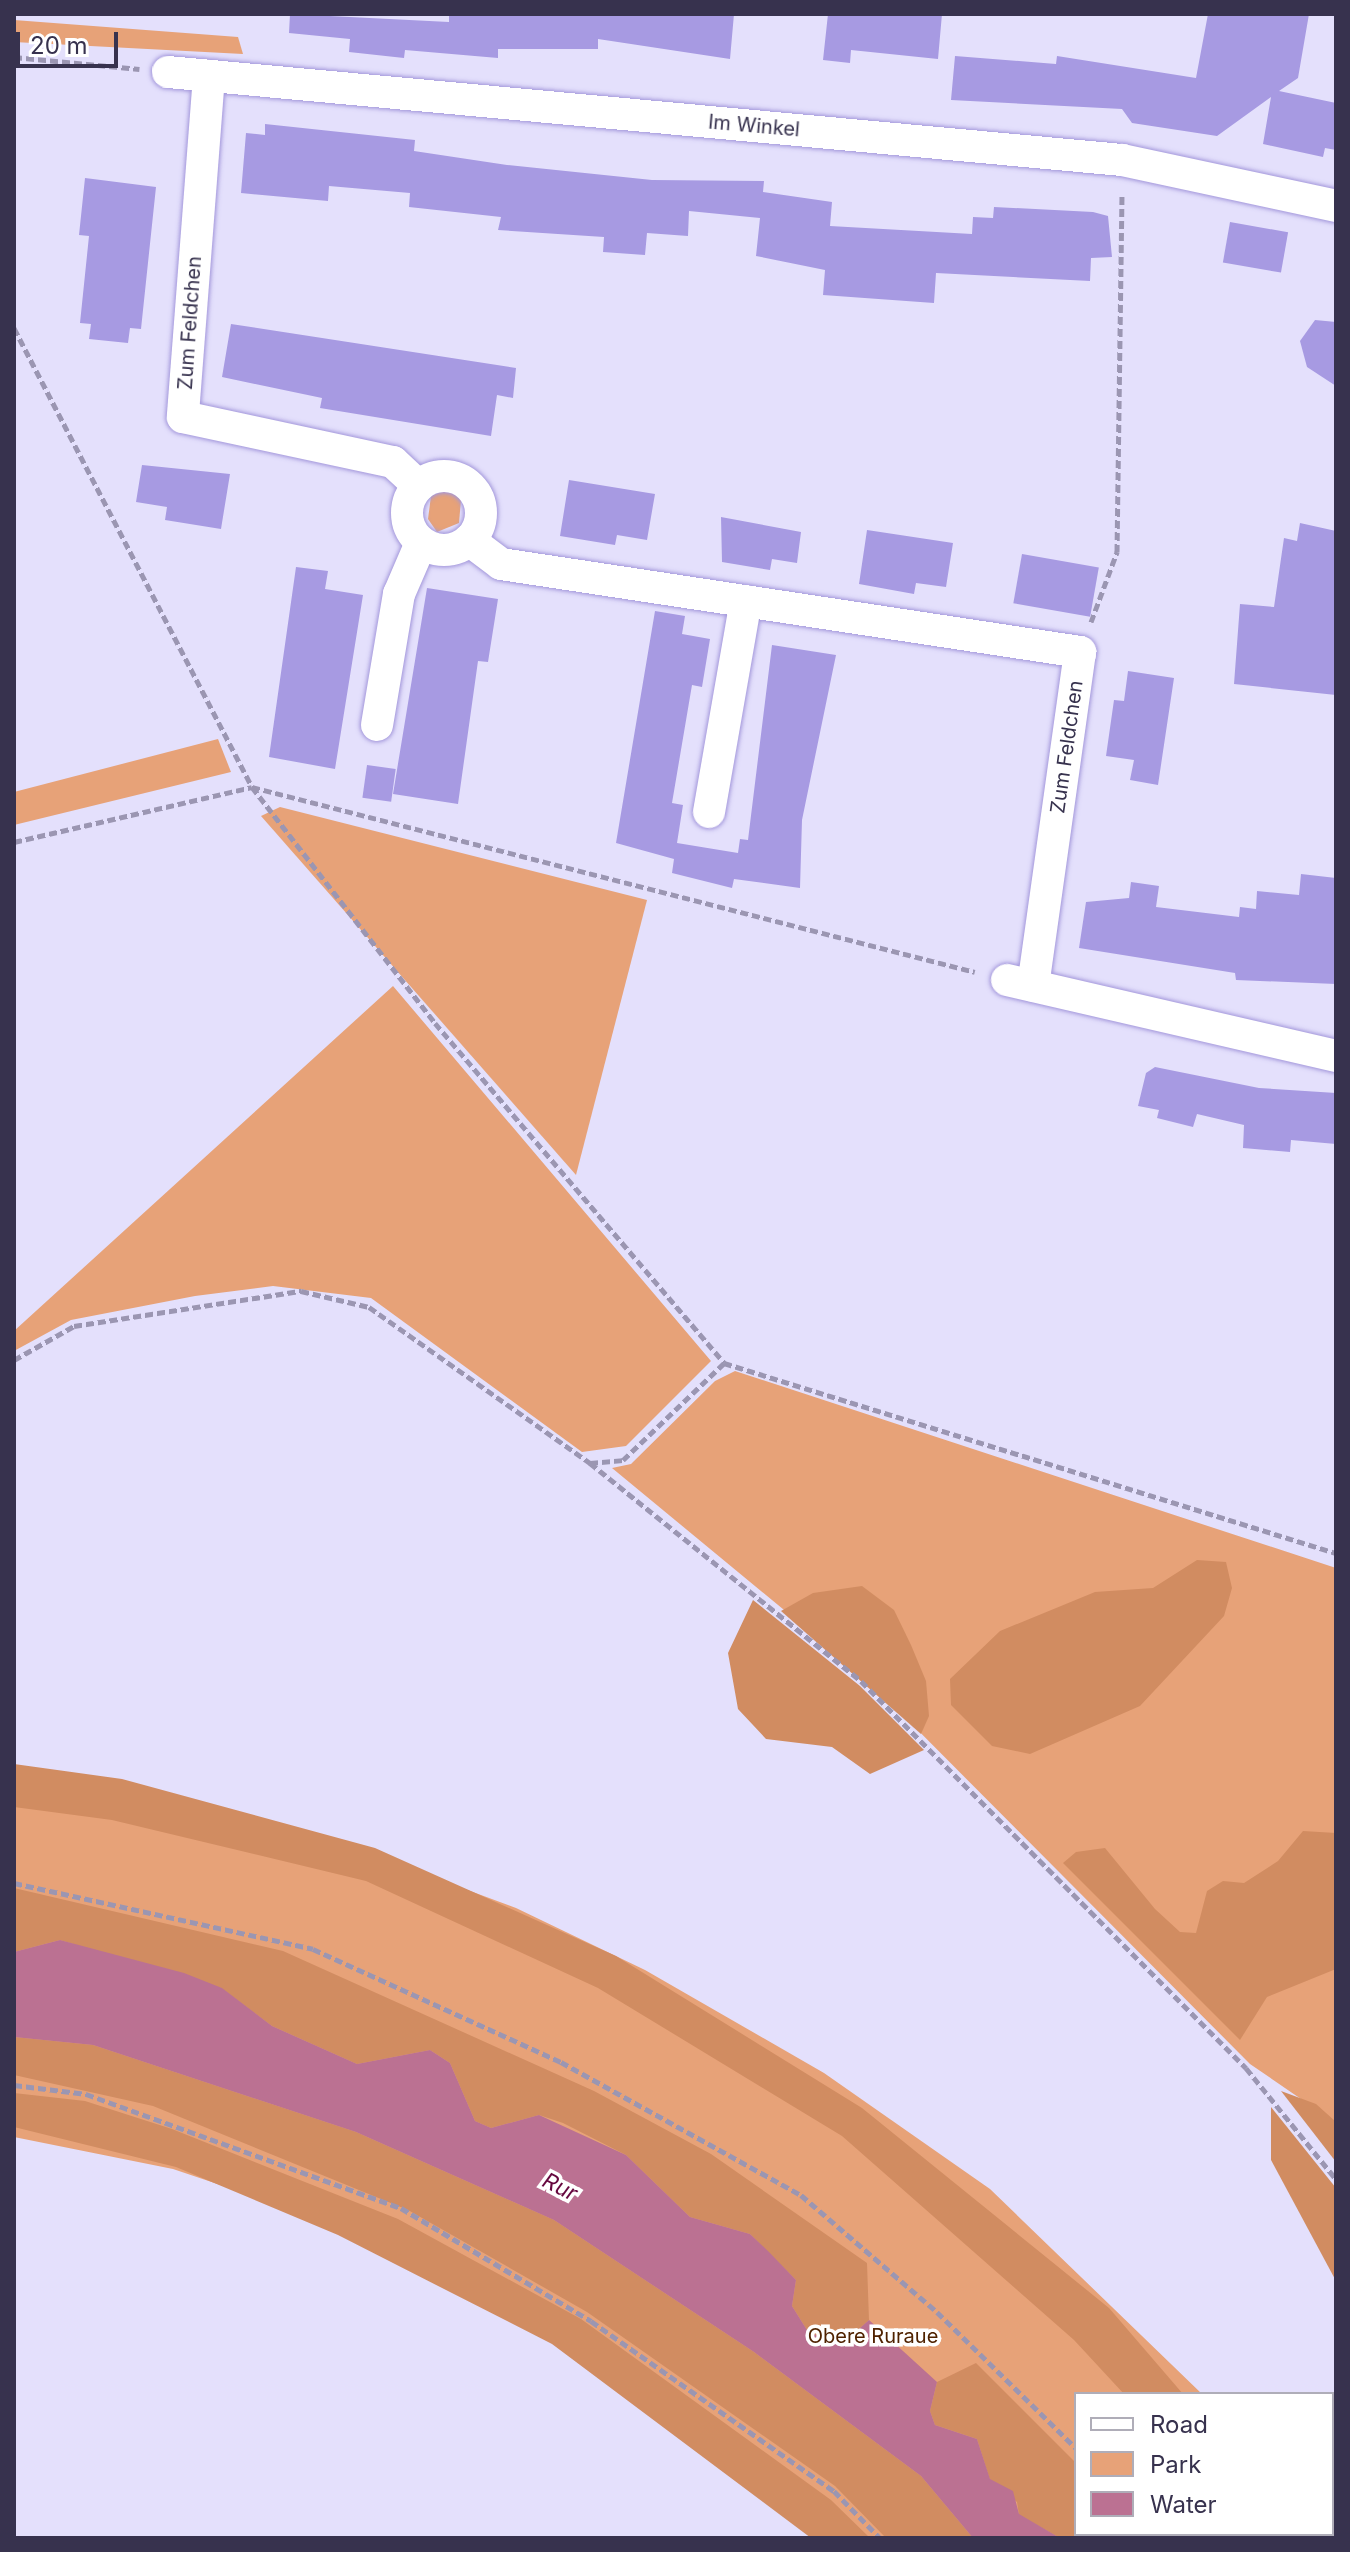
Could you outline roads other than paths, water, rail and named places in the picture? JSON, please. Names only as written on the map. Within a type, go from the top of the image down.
[{"type":"street","name":"Im Winkel","points":[[168,72],[1122,160],[1336,206]]},
{"type":"street","name":"Zum Feldchen","points":[[209,76],[183,417],[393,462],[419,486]]},
{"type":"street","points":[[377,725],[399,594],[421,543],[407,509],[419,486],[455,477],[475,493],[481,517],[469,540],[446,550],[421,543]]},
{"type":"street","name":"Zum Feldchen","points":[[469,540],[501,564],[1080,652],[1020,983],[1336,1056]]},
{"type":"street","points":[[709,812],[746,601]]},
{"type":"water","name":"Rur","points":[[60,1940],[184,1973],[222,1988],[272,2026],[357,2064],[430,2050],[450,2063],[475,2121],[491,2128],[539,2115],[626,2155],[690,2217],[750,2234],[769,2252],[796,2280],[792,2306],[807,2330],[826,2341],[852,2335],[869,2320],[937,2382],[930,2411],[935,2425],[977,2439],[990,2479],[1013,2491],[1019,2514],[1060,2538],[973,2538],[921,2476],[754,2352],[554,2220],[356,2132],[93,2045],[14,2037],[14,1952]]},
{"type":"park label","name":"Obere Ruraue","points":[[873,2336]]}]
